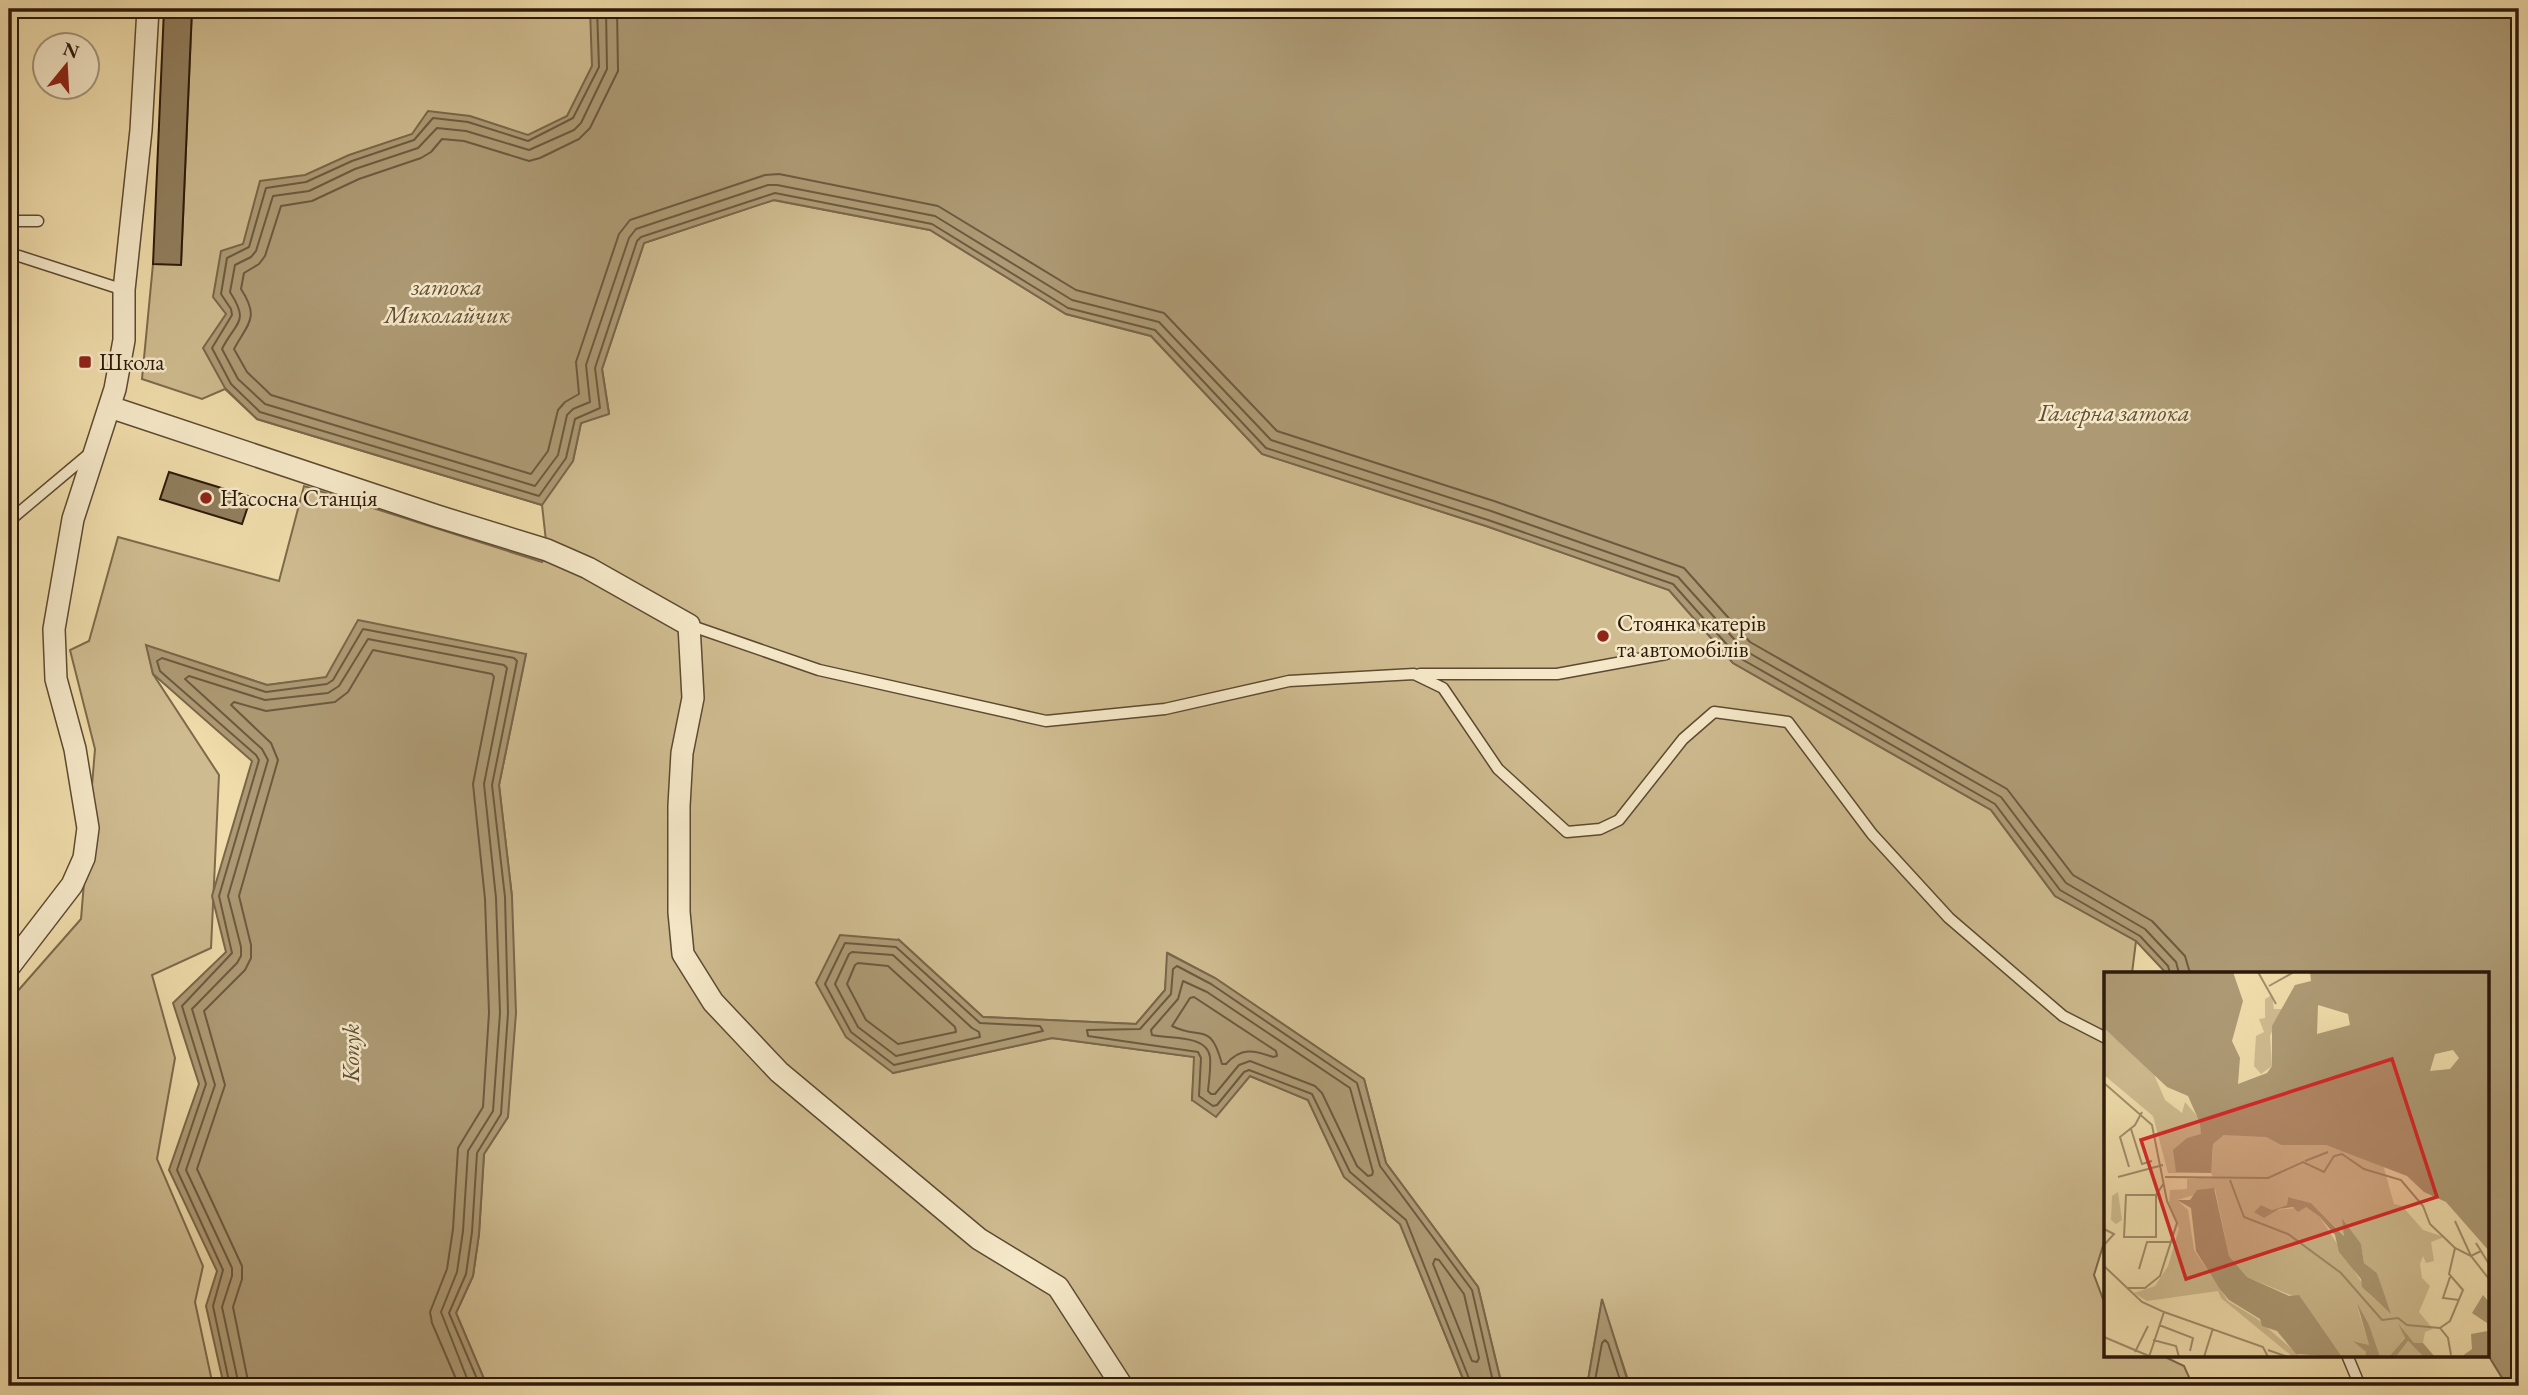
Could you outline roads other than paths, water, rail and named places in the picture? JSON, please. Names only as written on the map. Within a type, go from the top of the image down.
[{"type":"street","points":[[9,967],[72,885],[84,858],[88,828],[75,749],[56,679],[54,629],[73,519],[116,389],[124,340],[124,290],[141,130],[148,9]]},
{"type":"street","points":[[110,407],[547,550],[588,568],[689,625],[693,698],[682,753],[679,806],[679,912],[683,954],[713,1002],[779,1072],[979,1239],[1058,1287],[1122,1386]]},
{"type":"lane","points":[[9,221],[38,221]]},
{"type":"lane","points":[[9,256],[19,256],[124,290]]},
{"type":"lane","points":[[9,521],[95,449]]},
{"type":"lane","points":[[689,625],[819,670],[1045,720],[1165,709],[1289,681],[1414,674],[1557,674],[1666,654]]},
{"type":"lane","points":[[1414,674],[1443,688],[1498,769],[1567,832],[1600,829],[1619,820],[1683,739],[1714,712],[1788,722],[1872,834],[1949,918],[2063,1016],[2104,1037]]},
{"type":"lane","points":[[2347,1356],[2360,1386]]},
{"type":"water","name":"Галерна затока","points":[[590,9],[2519,9],[2519,1386],[2507,1386],[2489,1356],[2490,972],[2165,972],[2136,941],[2055,896],[1991,810],[1733,663],[1669,590],[1486,526],[1262,454],[1151,336],[1066,314],[930,230],[774,200],[644,243],[602,369],[609,414],[581,423],[573,461],[542,505],[257,419],[225,388],[203,348],[226,314],[213,297],[221,251],[243,244],[260,181],[305,175],[349,155],[412,134],[428,111],[470,116],[528,135],[567,116],[592,66]]},
{"type":"water","name":"Konyk","points":[[358,620],[526,654],[499,785],[512,897],[516,1013],[508,1117],[484,1154],[479,1234],[473,1276],[456,1313],[487,1386],[224,1386],[206,1306],[217,1271],[169,1170],[199,1084],[173,1003],[226,952],[212,896],[252,761],[153,674],[146,645],[267,685],[326,677]]},
{"type":"water","points":[[840,935],[899,940],[983,1017],[1136,1024],[1165,990],[1167,953],[1215,978],[1364,1079],[1386,1163],[1478,1287],[1502,1386],[1466,1386],[1400,1224],[1344,1177],[1308,1100],[1250,1076],[1216,1117],[1192,1100],[1194,1057],[1052,1038],[893,1073],[846,1037],[816,983]]},
{"type":"water","points":[[1602,1299],[1627,1379],[1630,1386],[1587,1386]]},
{"type":"place","name":"Школа","points":[[85,362]]},
{"type":"place","name":"Насосна Станція","points":[[206,498]]},
{"type":"place","name":"Стоянка катерів та автомобілів","points":[[1603,636]]},
{"type":"water label","name":"затока Миколайчик","points":[[447,301]]}]
